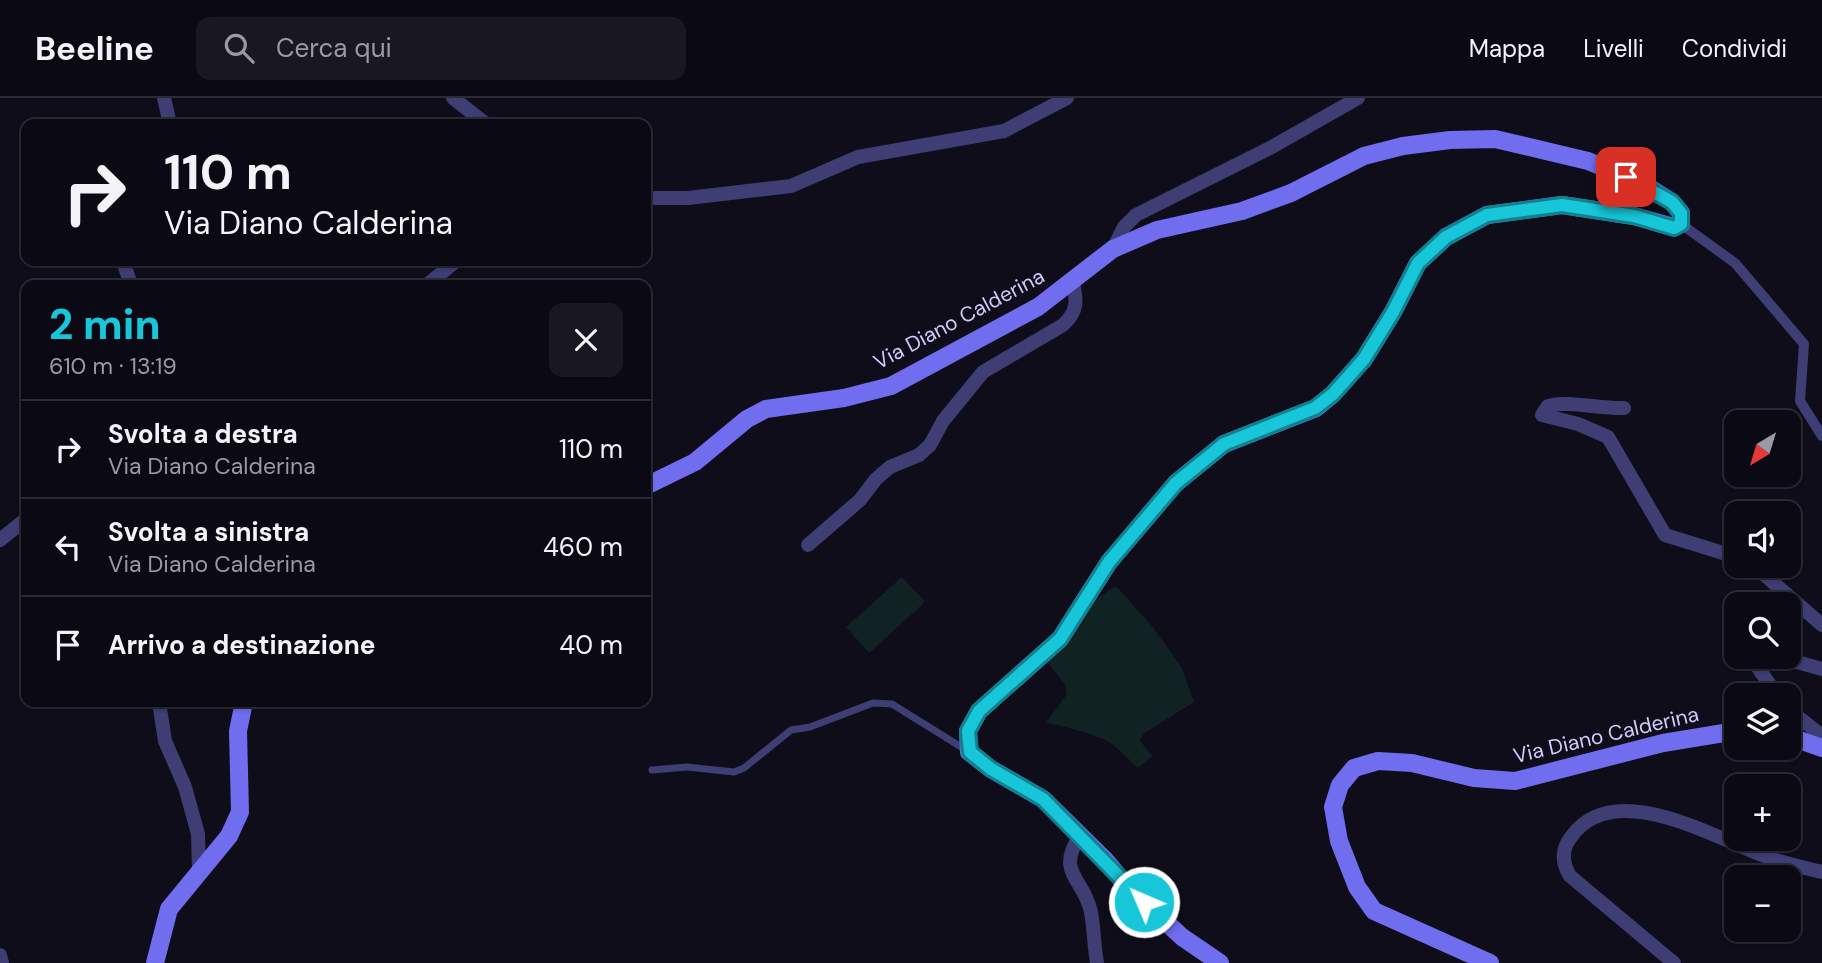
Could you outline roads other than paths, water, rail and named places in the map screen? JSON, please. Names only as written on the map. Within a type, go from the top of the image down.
[{"type":"main road","name":"Via Diano Calderina","points":[[651,484],[695,462],[747,419],[766,409],[844,398],[891,386],[1038,307],[1113,249],[1157,230],[1242,211],[1291,193],[1364,156],[1403,146],[1450,140],[1495,139],[1588,160],[1645,186],[1672,202],[1681,213],[1681,224]]},
{"type":"main road","points":[[1220,963],[1182,937],[1126,885],[1043,799],[991,769],[970,752],[968,731],[979,711],[1060,639],[1109,562],[1176,483],[1224,444],[1315,408],[1333,394],[1364,359],[1393,312],[1418,263],[1446,237],[1487,215],[1562,205],[1634,216],[1674,228],[1681,224]]},
{"type":"main road","points":[[155,963],[169,909],[229,836],[240,812],[238,732],[243,707]]},
{"type":"main road","name":"Via Diano Calderina","points":[[1490,963],[1374,911],[1357,887],[1339,841],[1334,807],[1340,785],[1354,768],[1378,761],[1412,763],[1474,778],[1515,781],[1663,743],[1724,732]]},
{"type":"main road","points":[[1801,741],[1822,748]]},
{"type":"street","points":[[164,98],[169,119]]},
{"type":"street","points":[[453,98],[480,119]]},
{"type":"street","points":[[651,198],[688,198],[791,186],[858,157],[1004,131],[1067,98]]},
{"type":"street","points":[[1113,249],[1124,227],[1136,215],[1272,147],[1358,98]]},
{"type":"street","points":[[1681,224],[1735,263],[1804,344],[1800,401],[1822,436]]},
{"type":"street","points":[[433,280],[450,266]]},
{"type":"street","points":[[808,545],[860,500],[883,473],[919,455],[930,445],[943,421],[984,372],[1063,325],[1074,315],[1077,302],[1073,282]]},
{"type":"street","points":[[1624,408],[1581,408],[1559,403],[1548,406],[1542,415],[1578,424],[1608,437],[1665,535],[1724,553]]},
{"type":"street","points":[[0,540],[21,523]]},
{"type":"street","points":[[1768,578],[1822,625]]},
{"type":"street","points":[[1801,663],[1822,669]]},
{"type":"street","points":[[160,707],[165,741],[184,786],[198,834],[199,871]]},
{"type":"street","points":[[1801,719],[1822,736]]},
{"type":"street","points":[[1674,963],[1570,876],[1564,865],[1565,847],[1574,832],[1586,823],[1611,812],[1662,817],[1723,837],[1769,858],[1822,872]]},
{"type":"street","points":[[1080,836],[1070,852],[1071,874],[1091,911],[1097,963]]},
{"type":"street","points":[[0,955],[2,963]]},
{"type":"lane","points":[[652,769],[687,767],[734,772],[744,768],[791,730],[810,727],[873,703],[892,704],[970,752]]}]
